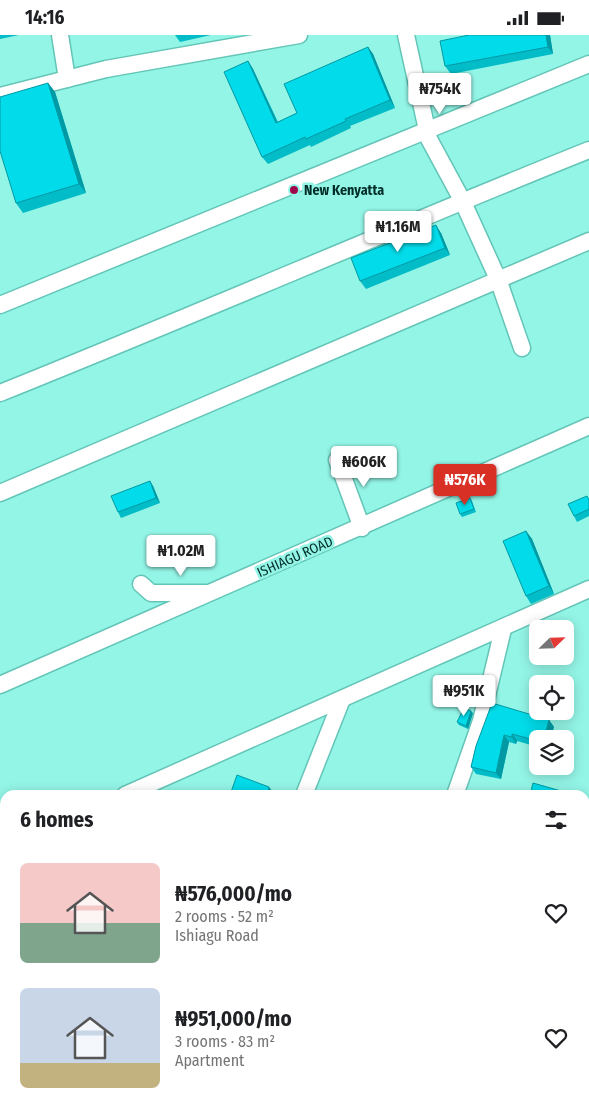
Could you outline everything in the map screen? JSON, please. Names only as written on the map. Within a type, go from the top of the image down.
[{"type":"street","points":[[60,35],[67,79]]},
{"type":"street","points":[[0,96],[106,69],[299,35]]},
{"type":"street","points":[[407,35],[429,139],[462,201],[498,279],[522,349]]},
{"type":"street","points":[[0,305],[589,64]]},
{"type":"street","points":[[0,393],[589,150]]},
{"type":"street","points":[[0,493],[589,241]]},
{"type":"street","name":"ISHIAGU ROAD","points":[[0,685],[589,427]]},
{"type":"street","points":[[337,460],[362,527]]},
{"type":"street","points":[[141,584],[151,593],[212,593]]},
{"type":"street","points":[[156,787],[342,699],[503,629],[589,589]]},
{"type":"street","points":[[457,790],[481,721],[503,629]]},
{"type":"street","points":[[306,790],[342,699]]},
{"type":"building","points":[[469,35],[546,35],[548,47],[445,66],[440,41]]},
{"type":"building","points":[[368,47],[390,100],[262,157],[224,72],[248,61],[276,123],[297,113],[284,84]]},
{"type":"building","points":[[48,83],[79,184],[16,203],[0,151],[0,97]]},
{"type":"building","points":[[436,225],[445,248],[360,281],[351,258]]},
{"type":"building","points":[[150,481],[156,498],[118,512],[111,496]]},
{"type":"building","points":[[587,496],[589,509],[574,516],[568,504]]},
{"type":"building","points":[[470,498],[474,509],[460,514],[456,503]]},
{"type":"building","points":[[526,531],[549,586],[526,596],[503,541]]},
{"type":"building","points":[[492,703],[529,714],[529,720],[549,720],[546,730],[529,730],[529,739],[512,734],[512,737],[504,735],[496,773],[471,767],[476,746]]},
{"type":"building","points":[[464,708],[471,711],[466,726],[457,722]]},
{"type":"building","points":[[237,775],[269,787],[268,790],[232,790]]},
{"type":"building","points":[[533,783],[558,790],[531,790]]},
{"type":"place","name":"New Kenyatta","points":[[294,190]]}]
